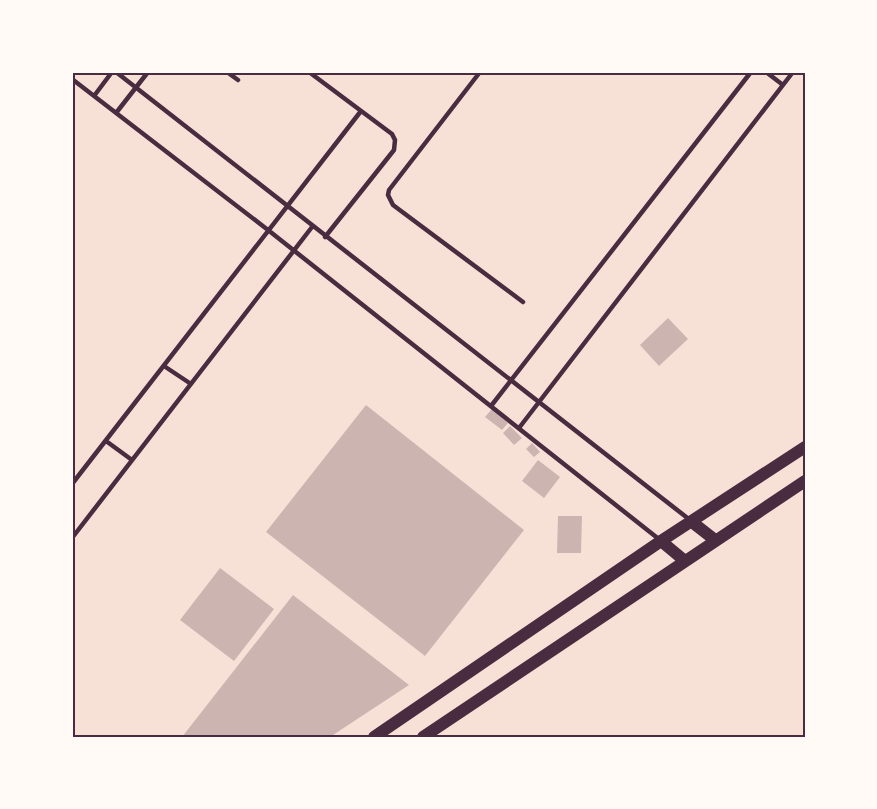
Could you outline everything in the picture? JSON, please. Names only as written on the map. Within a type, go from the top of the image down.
[{"type":"main road","points":[[374,737],[662,541],[805,447]]},
{"type":"main road","points":[[423,737],[805,481]]},
{"type":"main road","points":[[692,522],[715,540]]},
{"type":"main road","points":[[662,541],[685,561]]},
{"type":"lane","points":[[94,96],[114,72],[692,522]]},
{"type":"lane","points":[[116,113],[148,72]]},
{"type":"lane","points":[[227,72],[238,81]]},
{"type":"lane","points":[[309,72],[392,134],[395,145],[394,150],[325,237]]},
{"type":"lane","points":[[480,72],[389,190],[388,195],[393,205],[523,302]]},
{"type":"lane","points":[[490,406],[751,72]]},
{"type":"lane","points":[[766,72],[783,85]]},
{"type":"lane","points":[[519,428],[793,72]]},
{"type":"lane","points":[[72,79],[294,250],[662,541]]},
{"type":"lane","points":[[72,484],[361,111]]},
{"type":"lane","points":[[72,538],[312,227]]},
{"type":"lane","points":[[164,366],[191,384]]},
{"type":"lane","points":[[106,441],[132,460]]},
{"type":"building","points":[[668,318],[688,339],[659,366],[640,345]]},
{"type":"building","points":[[366,405],[524,530],[425,656],[266,532]]},
{"type":"building","points":[[492,409],[508,423],[502,430],[485,417]]},
{"type":"building","points":[[510,426],[522,438],[514,445],[503,433]]},
{"type":"building","points":[[532,443],[540,452],[534,457],[526,449]]},
{"type":"building","points":[[538,460],[560,477],[544,498],[522,481]]},
{"type":"building","points":[[558,516],[582,516],[581,553],[557,553]]},
{"type":"building","points":[[220,568],[274,609],[234,661],[180,620]]},
{"type":"building","points":[[293,595],[409,685],[330,737],[182,737]]}]
